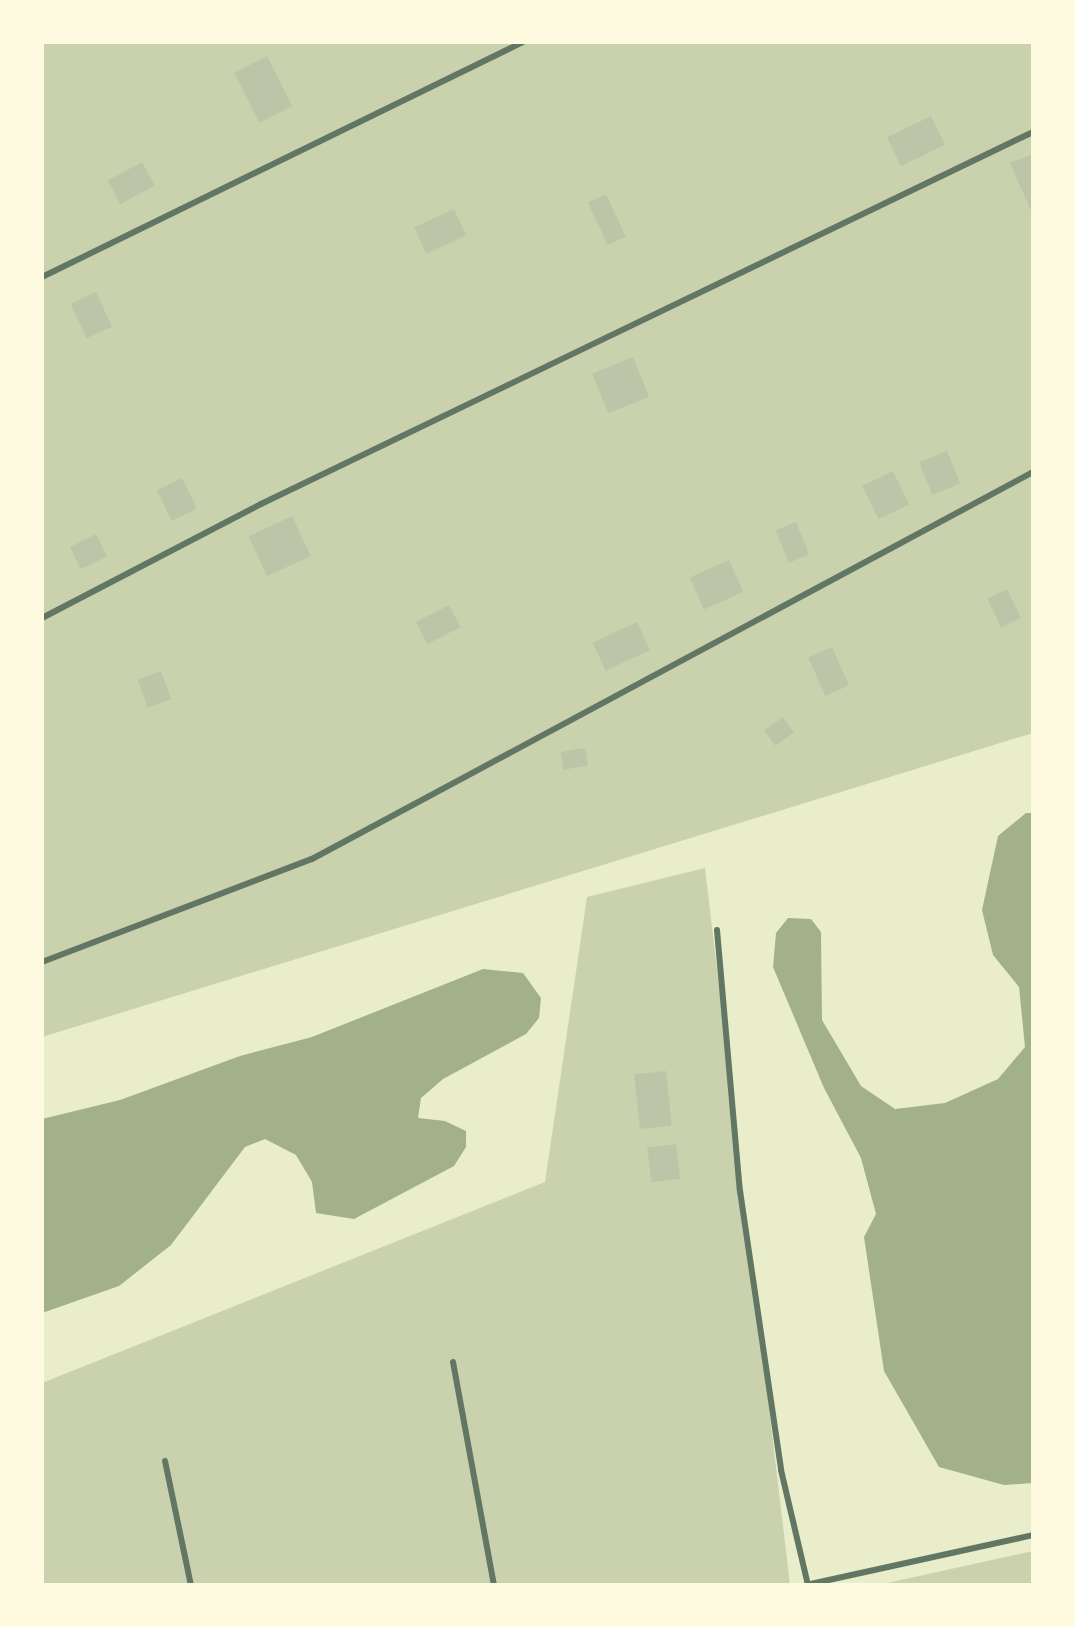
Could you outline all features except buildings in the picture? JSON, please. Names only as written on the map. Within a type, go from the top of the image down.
[{"type":"street","points":[[42,278],[524,42]]},
{"type":"street","points":[[42,618],[261,504],[1033,132]]},
{"type":"street","points":[[42,962],[312,859],[1033,472]]},
{"type":"street","points":[[717,930],[740,1191],[781,1470],[807,1585],[1033,1535]]},
{"type":"street","points":[[453,1362],[494,1585]]},
{"type":"street","points":[[165,1461],[190,1585]]},
{"type":"shaded area","points":[[42,42],[1033,42],[1033,733],[42,1037]]},
{"type":"shaded area","points":[[1026,813],[1033,813],[1033,1483],[1004,1485],[939,1467],[884,1371],[864,1237],[876,1214],[861,1158],[824,1088],[773,967],[776,933],[788,918],[811,919],[821,932],[822,1020],[861,1086],[895,1109],[945,1103],[998,1079],[1025,1047],[1019,987],[993,955],[982,910],[998,836]]},
{"type":"shaded area","points":[[705,868],[790,1585],[42,1585],[42,1383],[545,1182],[587,897]]},
{"type":"shaded area","points":[[483,969],[523,973],[541,998],[539,1018],[526,1034],[443,1079],[421,1098],[418,1118],[445,1121],[466,1131],[466,1147],[454,1166],[354,1219],[316,1213],[312,1182],[296,1155],[265,1139],[245,1147],[171,1245],[119,1286],[42,1313],[42,1119],[120,1100],[240,1056],[312,1037]]},
{"type":"shaded area","points":[[1033,1551],[1033,1585],[878,1585]]}]
